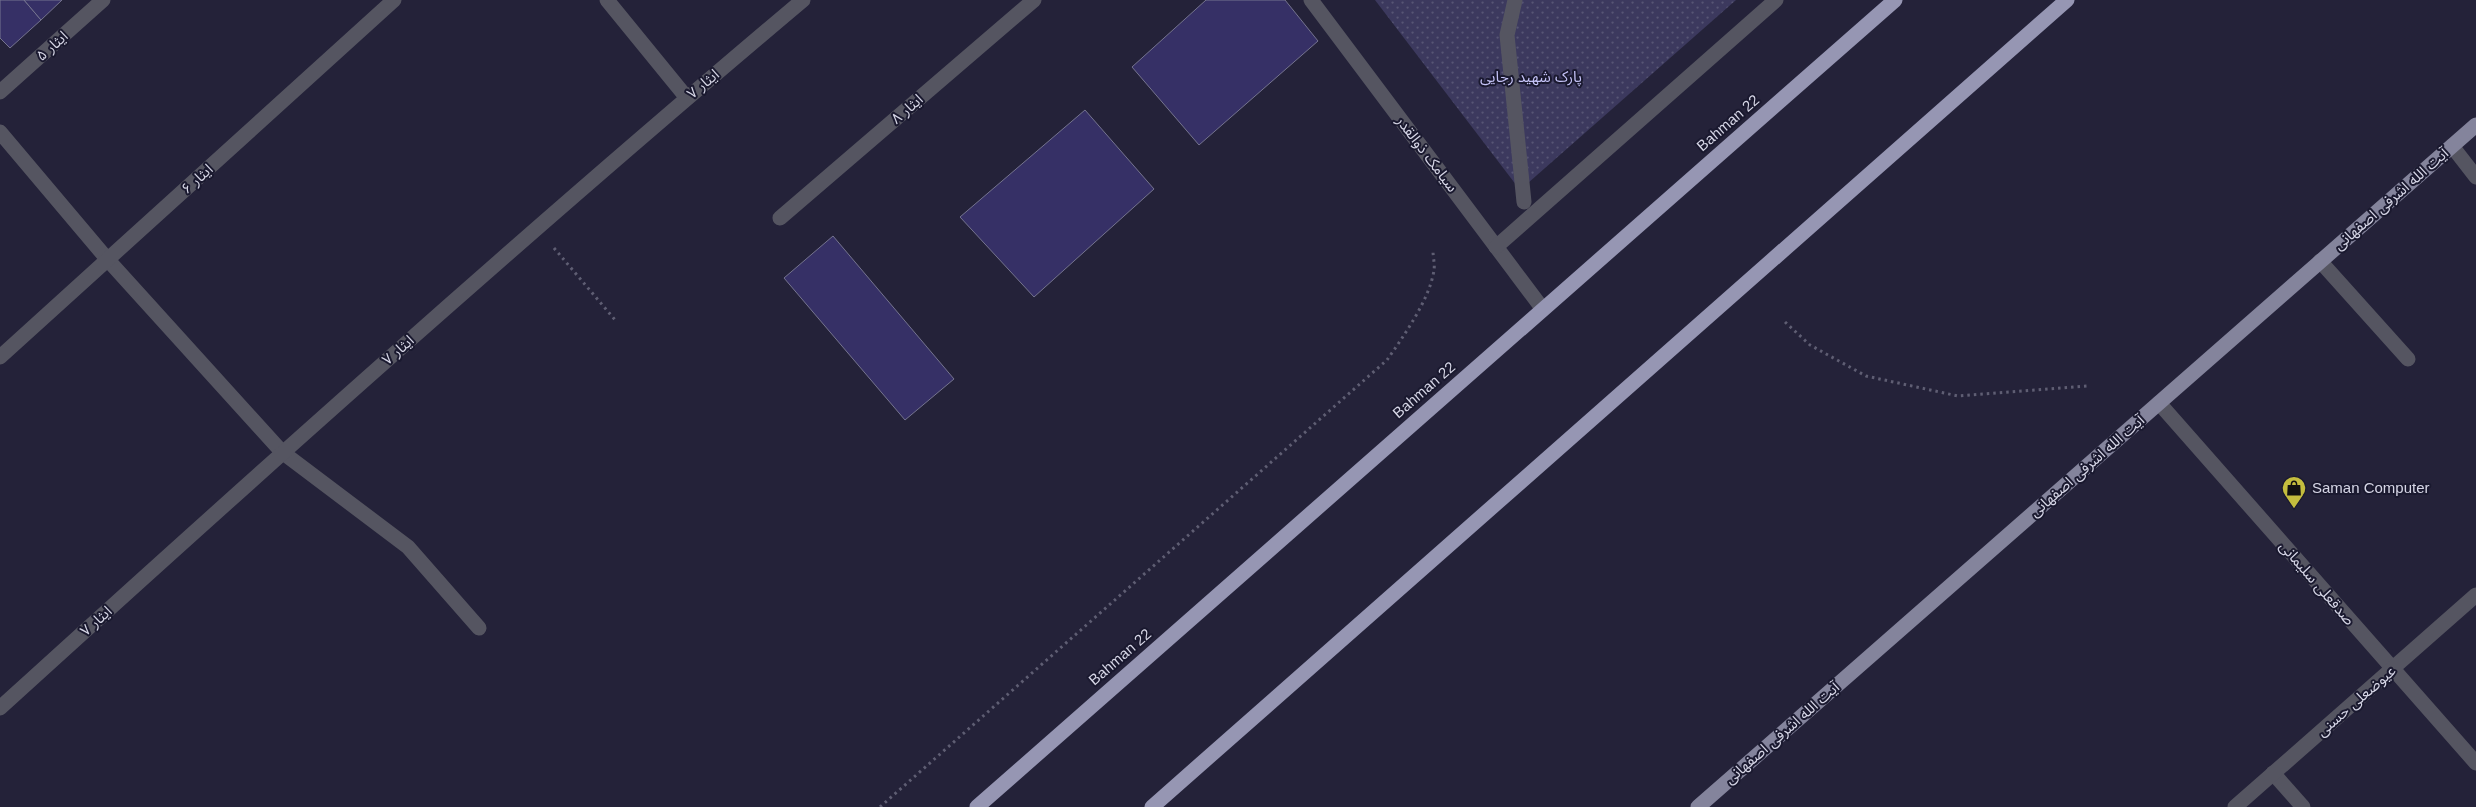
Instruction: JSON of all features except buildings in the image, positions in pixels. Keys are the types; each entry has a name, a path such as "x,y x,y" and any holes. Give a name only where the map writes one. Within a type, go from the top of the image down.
{"highway":[{"name":"Bahman 22","path":"976,807 1895,0"},
{"path":"1152,807 2067,0"}],"main road":[{"name":"آیت الله اشرفی اصفهانی","path":"1698,807 2476,125"}],"street":[{"name":"ایثار ۵","path":"0,92 103,0"},
{"name":"ایثار ۶","path":"0,357 394,0"},
{"path":"608,0 687,98"},
{"name":"ایثار ۷","path":"0,708 282,452 687,98 803,0"},
{"name":"ایثار ۸","path":"780,218 1034,0"},
{"name":"سیامک ذوالقدر","path":"1311,0 1542,308"},
{"path":"1515,0 1507,35 1524,202"},
{"path":"1496,247 1776,0"},
{"path":"0,132 108,260 282,452 408,548 479,628"},
{"path":"2452,146 2476,177"},
{"path":"2320,261 2408,359"},
{"name":"صدقعلی سلیمانی","path":"2159,403 2476,763"},
{"name":"عیوضعلی حسنی","path":"2235,807 2476,595"},
{"path":"2273,773 2302,807"}],"path":[{"path":"538,228 616,321"},
{"path":"880,807 1387,360 1404,336 1425,294 1434,271 1433,251"},
{"path":"1785,322 1810,345 1866,376 1958,396 2088,386"}],"green space":[{"name":"پارک شهید رجایی","path":"1375,0 1736,0 1520,190"}],"place":[{"name":"Saman Computer","path":"2294,509"}]}
